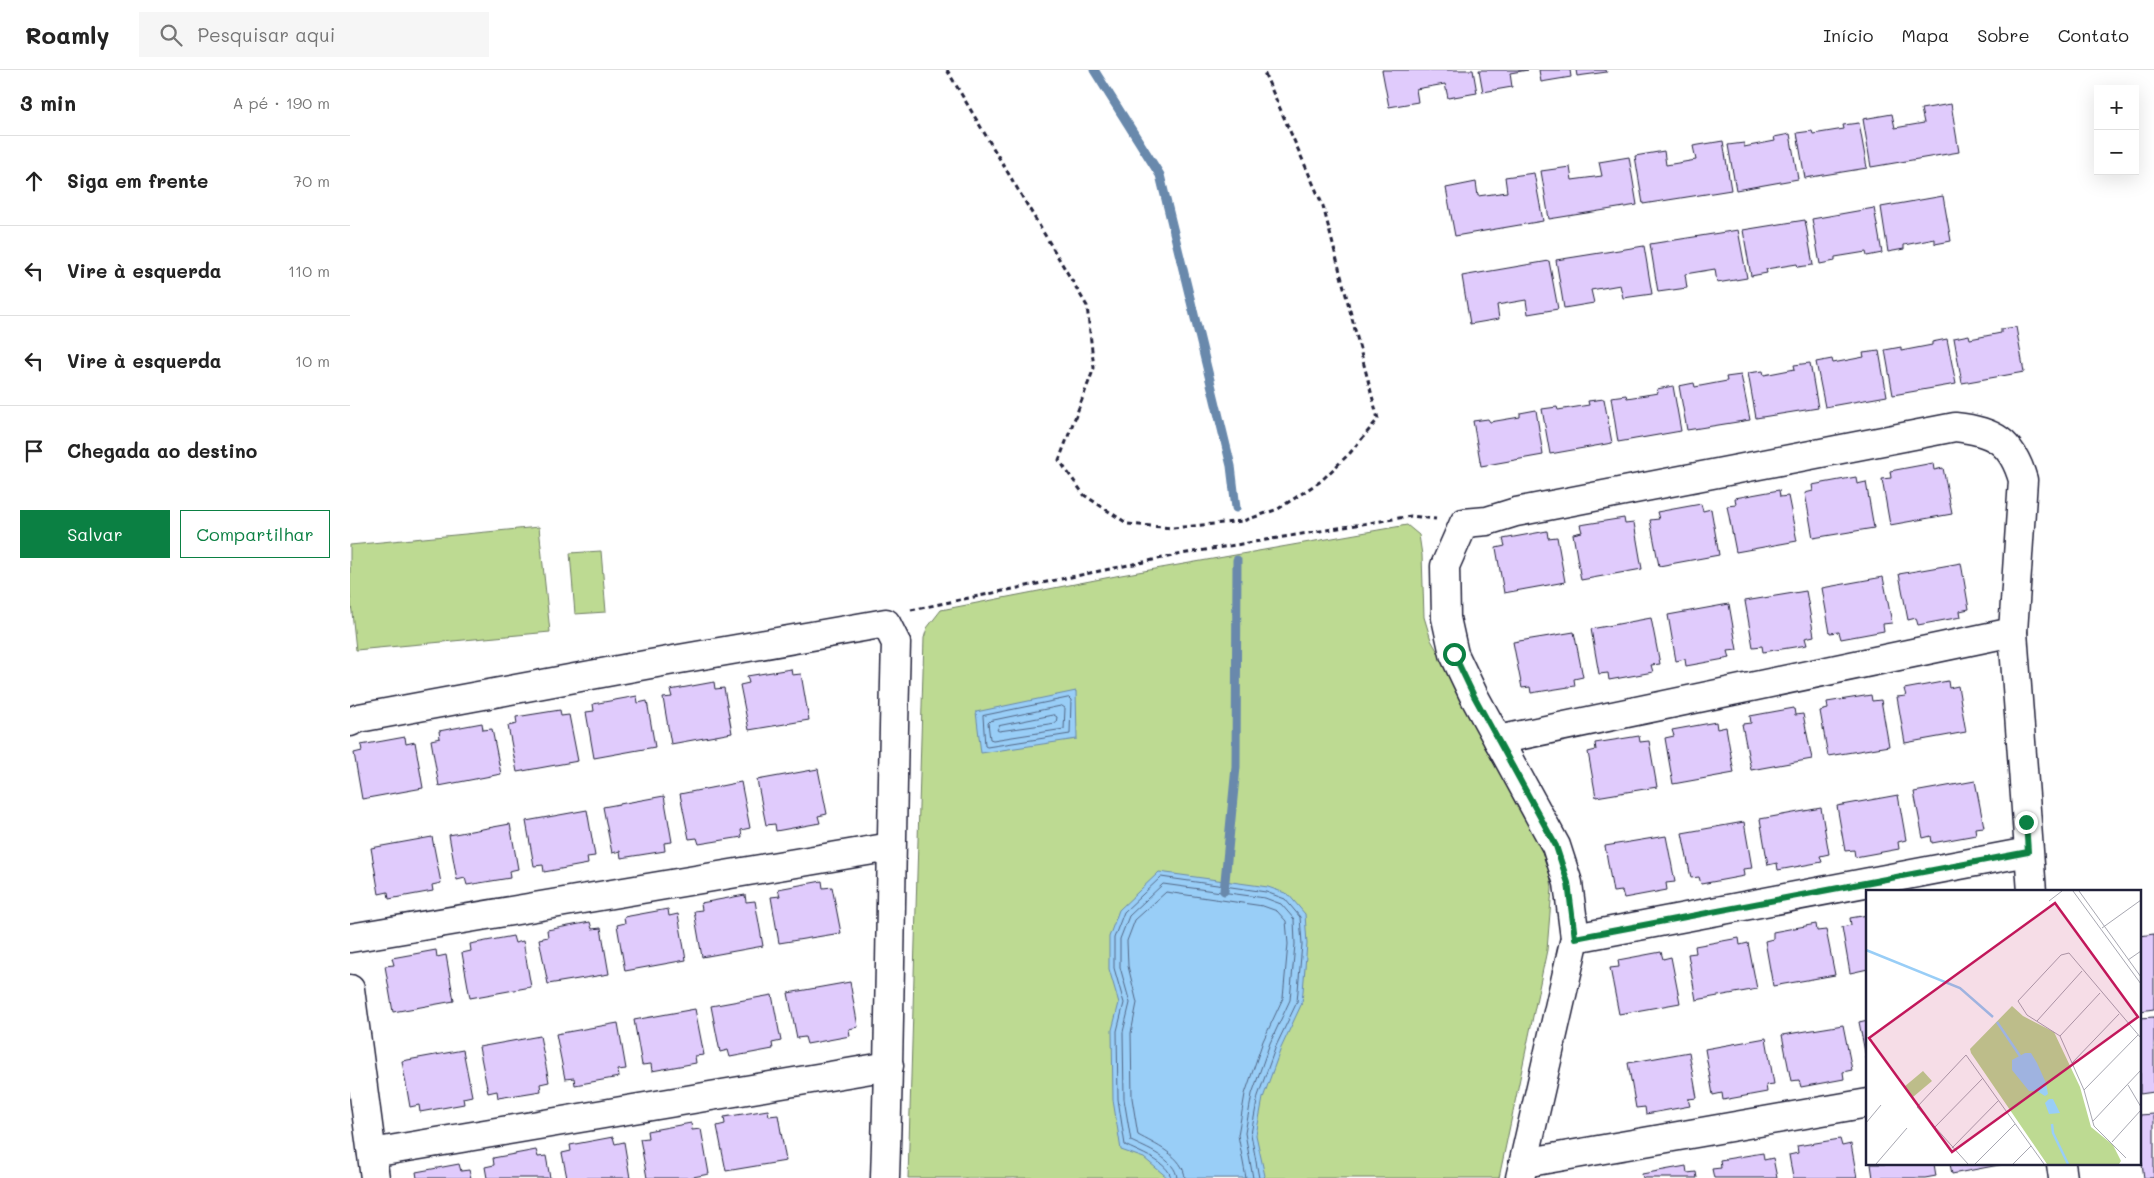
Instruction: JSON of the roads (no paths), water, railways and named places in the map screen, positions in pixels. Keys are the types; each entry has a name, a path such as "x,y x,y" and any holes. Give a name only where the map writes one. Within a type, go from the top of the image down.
{"lane":[{"path":"1866,1102 1522,1170 1575,938 1568,883 1556,846 1474,696 1454,654 1446,618 1445,566 1464,523 1488,521 1516,512 1956,427 1981,430 1995,436 2011,452 2018,464 2023,480 2013,632 2032,890"},
{"path":"350,722 369,716 645,665 886,624 896,643 891,847 889,1066 885,1178"},
{"path":"1498,740 2013,632"},
{"path":"350,938 891,847"},
{"path":"1575,938 2028,852"},
{"path":"350,988 373,1165 889,1066"}],"water":[{"path":"1076,691 1077,739 981,753 976,712"},
{"path":"1159,872 1268,887 1288,894 1305,914 1307,944 1302,1003 1281,1048 1263,1098 1256,1135 1265,1176 1263,1178 1168,1178 1144,1158 1121,1150 1113,1100 1112,1030 1119,1003 1109,969 1109,937 1119,910"}],"waterway":[{"path":"1094,70 1160,175 1231,466 1236,508"},
{"path":"1224,891 1236,767 1237,560"}]}
